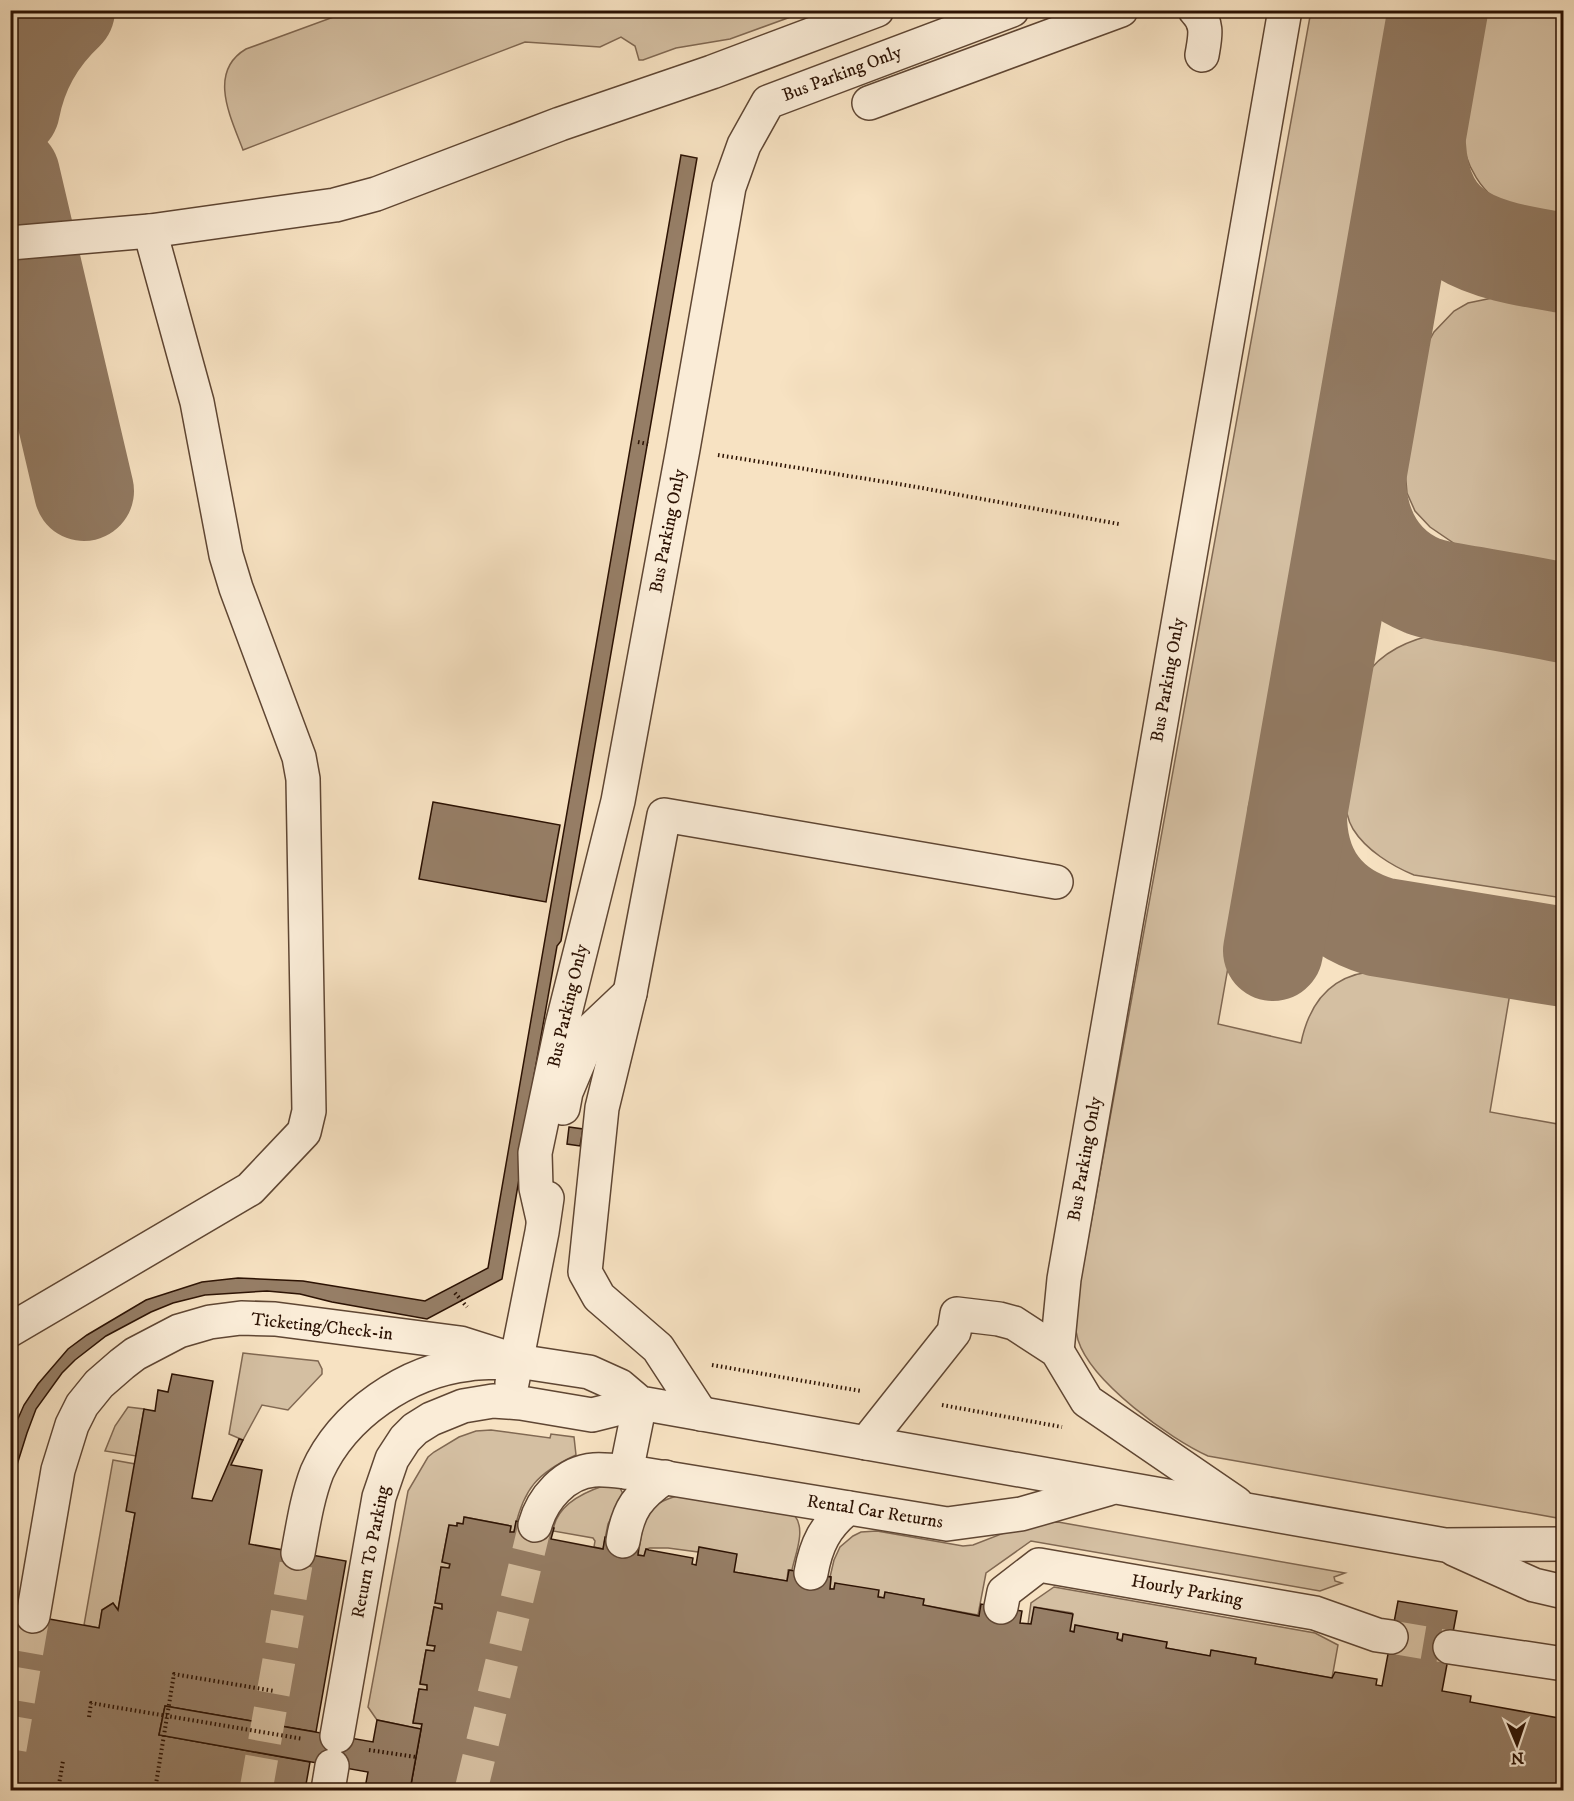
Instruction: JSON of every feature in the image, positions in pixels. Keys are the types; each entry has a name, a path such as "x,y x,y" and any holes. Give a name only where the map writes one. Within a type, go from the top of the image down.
{"street":[{"path":"10,243 150,231 326,206 376,194 560,124 712,72 877,10"},
{"name":"Bus Parking Only","path":"543,1219 536,1188 535,1153 562,1025 618,801 729,187 744,145 768,102 1012,10"},
{"path":"869,103 1121,10"},
{"path":"1195,10 1203,18 1206,33 1202,55"},
{"name":"Bus Parking Only","path":"1057,1351 1066,1267 1285,10"},
{"path":"10,1330 250,1190 304,1132 309,1111 303,779 299,757 236,588 226,555 197,402 150,231"},
{"path":"701,1414 658,1348 599,1297 585,1272 602,1108 630,993 664,815 1056,882"},
{"path":"509,1402 566,1092 593,1028 630,993"},
{"path":"866,1443 954,1332 957,1314 999,1319 1014,1323 1057,1351 1087,1401 1245,1509"},
{"name":"Ticketing/Check-in","path":"33,1616 58,1470 72,1425 82,1405 99,1384 135,1354 155,1343 179,1331 210,1322 241,1318 275,1319 460,1343 516,1361"},
{"path":"298,1553 306,1512 318,1472 338,1438 363,1412 412,1379 435,1371 468,1364 516,1361 589,1372 620,1386 640,1403 1445,1545 1563,1544"},
{"name":"Return To Parking","path":"334,1756 380,1497 392,1459 405,1439 415,1429 444,1413 464,1406 493,1401 592,1415 640,1403"},
{"path":"626,1472 640,1403"},
{"name":"Rental Car Returns","path":"535,1525 545,1502 560,1484 571,1476 593,1470 665,1477 947,1524 1022,1514 1119,1486"},
{"path":"623,1540 629,1514 637,1501 646,1490 665,1477"},
{"path":"811,1573 818,1542 828,1527 848,1508"},
{"path":"1445,1545 1534,1585 1563,1592"},
{"name":"Hourly Parking","path":"1001,1607 1004,1592 1039,1565 1315,1612 1377,1635 1391,1637"},
{"path":"1450,1647 1563,1664"}],"path":[{"path":"638,442 911,486 1119,524"},
{"path":"455,1293 468,1308"},
{"path":"664,1357 1066,1427"},
{"path":"155,1791 174,1674 274,1691"},
{"path":"89,1717 91,1703 167,1717 334,1756 416,1757"},
{"path":"58,1791 63,1761"}],"shaded area":[{"path":"350,11 807,11 730,39 676,48 643,60 639,60 635,46 621,37 600,47 525,42 243,150 225,96 227,70 234,59 246,49"},
{"path":"1311,11 1397,11 1218,1024 1301,1043 1311,1013 1327,991 1350,976 1381,971 1510,993 1490,1112 1563,1125 1563,1519 1208,1456 1173,1437 1115,1391 1098,1373 1078,1340 1076,1315 1079,1289"},
{"path":"1483,11 1563,11 1563,218 1525,213 1502,204 1484,188 1470,167 1462,132 1476,26"},
{"path":"1497,297 1563,307 1563,566 1458,546 1430,527 1415,511 1407,493 1404,458 1424,350 1434,332 1454,311 1468,303"},
{"path":"1438,634 1563,654 1563,898 1414,875 1388,862 1372,850 1358,837 1351,825 1346,807 1345,785 1356,715 1365,677 1379,660 1397,648 1417,639"},
{"path":"243,1353 318,1361 322,1374 288,1410 262,1405 243,1440 229,1434"},
{"path":"128,1407 144,1409 136,1456 105,1451 115,1426"},
{"path":"491,1430 550,1438 551,1434 574,1437 576,1455 551,1469 534,1484 522,1504 514,1532 510,1532 511,1526 465,1517 463,1524 449,1525 442,1562 450,1564 449,1568 441,1567 435,1603 442,1604 442,1609 434,1607 427,1644 435,1646 434,1651 426,1650 420,1683 427,1685 427,1690 419,1689 413,1722 422,1724 421,1729 377,1720 368,1707 408,1491 428,1457 434,1452 459,1437 476,1431"},
{"path":"113,1460 135,1464 135,1513 118,1610 113,1603 102,1610 99,1628 84,1625"},
{"path":"603,1486 619,1486 623,1494 608,1524 603,1549 594,1547 593,1538 553,1531 559,1514 571,1502"},
{"path":"677,1496 795,1516 800,1535 792,1570 788,1570 787,1581 734,1572 698,1552 650,1548 646,1549 644,1556 638,1555 643,1525 650,1511 665,1500"},
{"path":"1058,1522 1345,1573 1334,1577 1335,1581 1342,1583 1320,1591 1031,1541 986,1573 978,1615 923,1605 924,1599 885,1592 884,1598 835,1583 834,1589 830,1589 834,1560 840,1547 861,1532 877,1531 963,1546 973,1545 1027,1524"},
{"path":"1054,1587 1315,1633 1338,1645 1332,1678 1255,1664 1256,1658 1212,1650 1210,1656 1166,1648 1167,1642 1117,1639 1118,1633 1070,1631 1072,1613 1035,1607 1031,1624 1028,1624 1031,1603"}],"building":[{"path":"681,155 697,158 561,941 557,946 523,1138 525,1144 502,1279 427,1319 300,1294 267,1291 205,1295 173,1303 151,1312 106,1336 62,1373 36,1409 10,1487 10,1439 24,1405 38,1384 68,1349 146,1300 202,1282 238,1278 303,1281 425,1301 488,1268"},
{"path":"433,802 560,825 546,902 419,879"},
{"path":"569,1127 583,1129 580,1146 567,1144"},
{"path":"172,1374 213,1381 192,1498 212,1501 239,1439 243,1440 231,1465 262,1470 249,1544 346,1561 316,1732 165,1706 159,1735 310,1762 305,1790 10,1790 10,1612 99,1628 102,1610 113,1603 118,1610 135,1513 126,1511 144,1409 155,1411 158,1390 168,1392"},
{"path":"464,1517 511,1526 510,1532 514,1532 516,1521 554,1528 551,1539 603,1549 605,1537 639,1543 638,1555 644,1556 646,1549 693,1558 692,1564 696,1565 699,1547 737,1554 734,1572 787,1581 789,1570 831,1577 830,1589 834,1589 835,1583 879,1590 878,1597 884,1598 885,1592 924,1599 923,1605 979,1616 981,1604 1022,1611 1020,1623 1031,1624 1034,1607 1073,1614 1070,1631 1074,1632 1075,1625 1118,1633 1117,1639 1122,1641 1123,1634 1167,1642 1166,1648 1210,1656 1211,1650 1256,1658 1255,1664 1332,1678 1335,1672 1377,1679 1376,1685 1382,1686 1398,1601 1457,1611 1442,1691 1471,1696 1470,1702 1564,1719 1564,1790 410,1790 422,1724 413,1723 419,1689 427,1690 427,1685 420,1684 426,1650 434,1651 435,1646 427,1645 434,1607 442,1609 442,1604 435,1603 441,1567 449,1568 450,1564 442,1562 449,1525 463,1524"},
{"path":"165,1706 373,1742 377,1720 421,1729 410,1790 365,1788 368,1772 159,1735"}],"taxiway":[{"path":"10,109 18,81 30,55 46,31 65,10"},
{"path":"1273,951 1438,10"},
{"path":"1416,146 1421,178 1431,203 1445,221 1463,235 1484,245 1509,253 1564,263"},
{"path":"10,175 84,491"},
{"path":"1356,485 1362,517 1374,546 1395,569 1408,579 1436,590 1564,613"},
{"path":"1297,815 1298,836 1309,871 1330,900 1344,911 1380,927 1564,957"}],"tunnel":[{"path":"471,1790 535,1525"},
{"path":"256,1790 298,1553"},
{"path":"10,1749 33,1616"},
{"path":"1391,1637 1450,1647"}]}
